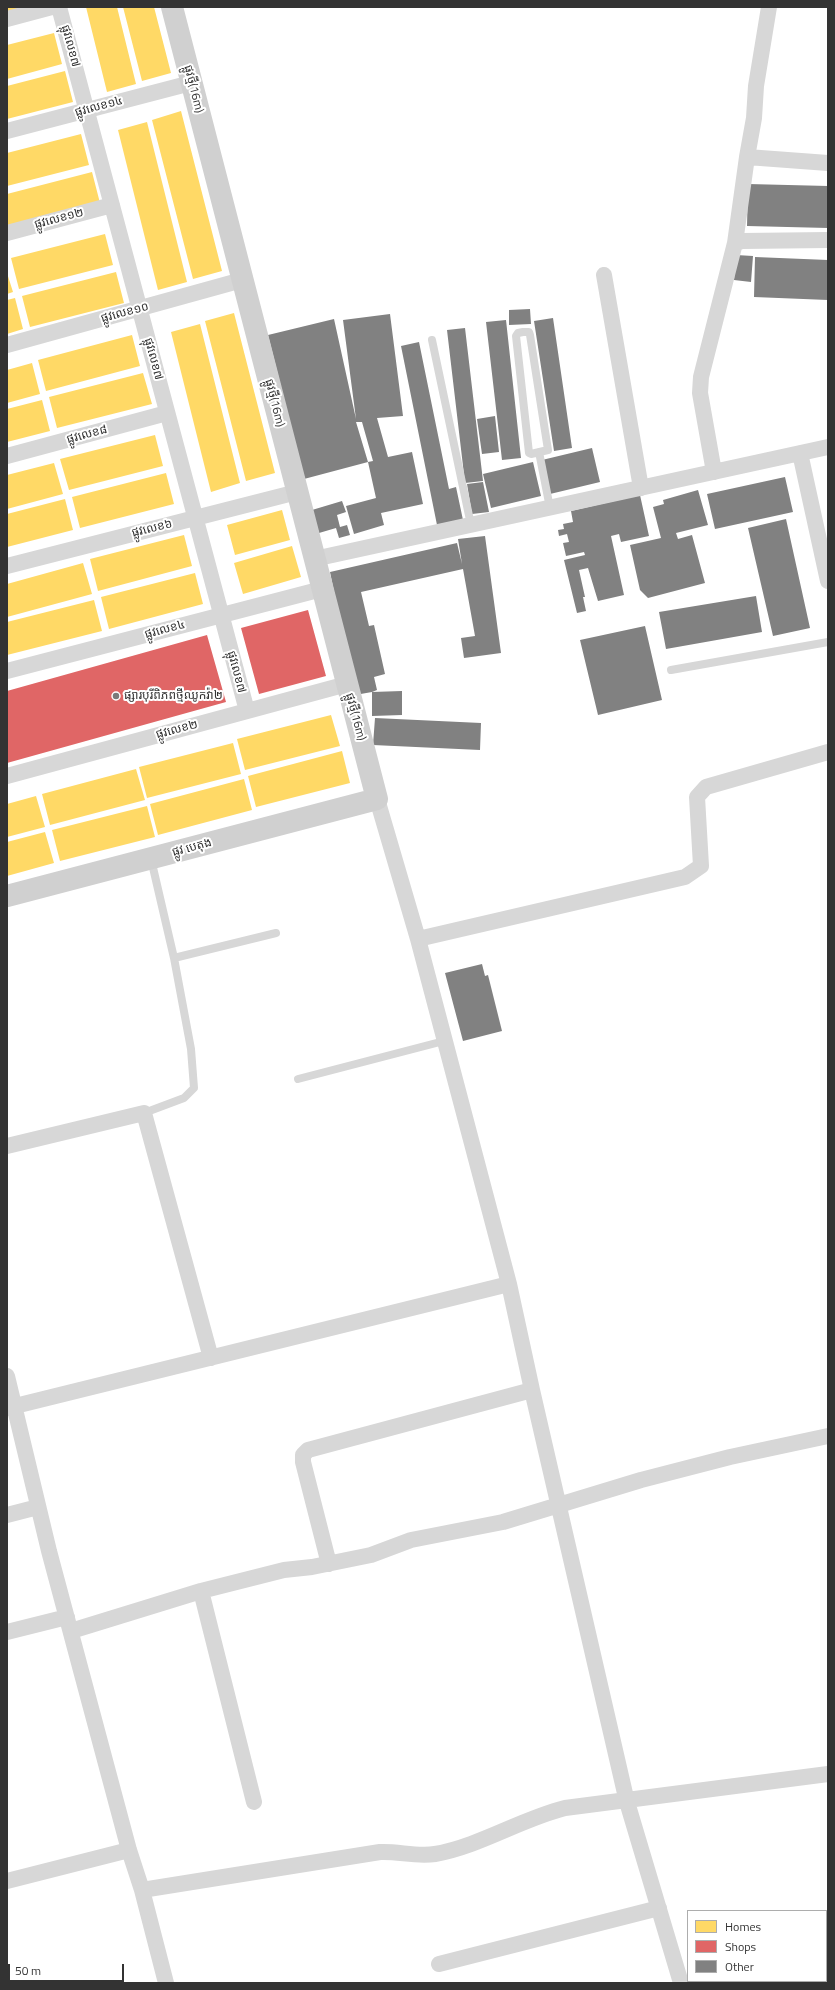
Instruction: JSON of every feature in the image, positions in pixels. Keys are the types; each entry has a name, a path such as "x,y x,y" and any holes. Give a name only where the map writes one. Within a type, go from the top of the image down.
{"street":[{"path":"7,19 52,7"},
{"name":"ផ្លុវលេខ៧","path":"59,7 246,712"},
{"name":"ផ្លូវថ្មី(16m)","path":"172,7 314,559 378,799"},
{"path":"714,472 700,393 701,377 735,242 746,157 754,118 756,86 769,7"},
{"name":"ផ្លូវលេខ១៤","path":"7,131 191,82"},
{"path":"746,157 828,163"},
{"name":"ផ្លូវលេខ១២","path":"7,233 112,205"},
{"path":"735,242 828,240"},
{"path":"604,275 641,488"},
{"name":"ផ្លូវលេខ១០","path":"7,345 140,310 242,280"},
{"name":"ផ្លូវលេខ៨","path":"7,456 167,413"},
{"path":"314,559 828,447"},
{"path":"800,453 828,581"},
{"name":"ផ្លូវលេខ៦","path":"7,566 297,492"},
{"name":"ផ្លូវលេខ៤","path":"7,671 322,589"},
{"name":"ផ្លូវលេខ២","path":"7,776 347,684"},
{"path":"418,939 684,877 701,866 697,797 706,787 828,752"},
{"path":"378,799 418,939 509,1284 627,1802 681,1983"},
{"name":"ផ្លូវ បេតុង","path":"7,896 378,799"},
{"path":"7,1146 144,1113 211,1358"},
{"path":"11,1407 509,1284"},
{"path":"7,1376 11,1407 166,1983"},
{"path":"329,1564 302,1462 303,1455 308,1450 532,1390"},
{"path":"7,1632 69,1624 284,1570 329,1564 371,1555 411,1540 503,1522 558,1504 730,1457 828,1436"},
{"path":"7,1515 38,1507"},
{"path":"201,1591 254,1802"},
{"path":"142,1890 380,1852 392,1852 418,1856 436,1854 468,1844 553,1811 828,1774"},
{"path":"7,1881 129,1850"},
{"path":"439,1964 659,1908"}],"lane":[{"path":"527,331 530,334 548,450 539,452 529,453 516,336 518,333 527,331"},
{"path":"432,340 471,525"},
{"path":"539,452 550,508"},
{"path":"671,670 828,642"},
{"path":"144,1113 184,1098 194,1088 191,1049 174,958 151,858"},
{"path":"174,958 276,933"},
{"path":"298,1079 444,1042"}],"building: Homes":[{"path":"7,7 35,7 7,15"},
{"path":"86,7 117,7 136,84 107,92"},
{"path":"123,7 154,7 171,73 142,81"},
{"path":"54,33 62,64 7,79 7,45"},
{"path":"65,71 73,102 7,119 7,86"},
{"path":"181,111 222,271 193,279 152,120"},
{"path":"147,122 187,282 158,290 118,130"},
{"path":"81,134 89,165 7,186 7,153"},
{"path":"92,172 100,203 7,227 7,194"},
{"path":"105,234 113,265 19,289 11,258"},
{"path":"116,272 124,303 30,327 22,296"},
{"path":"7,273 13,292 7,294"},
{"path":"15,298 23,329 7,334 7,300"},
{"path":"234,313 275,473 246,481 205,321"},
{"path":"200,324 240,483 211,492 171,332"},
{"path":"132,335 140,366 46,391 38,360"},
{"path":"32,363 40,394 7,403 7,370"},
{"path":"143,373 152,404 57,428 49,397"},
{"path":"42,400 50,431 7,442 7,409"},
{"path":"155,435 163,466 69,490 60,459"},
{"path":"54,463 63,494 7,509 7,475"},
{"path":"166,473 174,504 80,528 72,497"},
{"path":"65,499 73,530 7,547 7,514"},
{"path":"282,510 290,540 235,555 227,525"},
{"path":"184,535 192,566 98,591 90,559"},
{"path":"292,546 301,577 243,594 234,563"},
{"path":"83,563 92,594 7,617 7,584"},
{"path":"195,573 203,604 109,629 101,597"},
{"path":"94,600 102,631 7,655 7,622"},
{"path":"331,715 340,746 245,770 237,739"},
{"path":"233,743 241,774 147,798 139,767"},
{"path":"342,751 350,783 256,807 248,776"},
{"path":"136,769 145,800 50,825 42,794"},
{"path":"244,779 252,810 158,835 150,804"},
{"path":"36,796 45,827 7,837 7,804"},
{"path":"147,806 155,837 60,861 52,830"},
{"path":"45,832 54,863 7,876 7,842"}],"building: Shops":[{"name":"ផ្សារបុរីពិភពថ្មីឈូកវ៉ា២","path":"308,610 326,676 259,694 241,628"},
{"name":"ផ្សារបុរីពិភពថ្មីឈូកវ៉ា២","path":"207,635 226,702 7,763 7,691"}],"building: Other":[{"path":"748,184 828,186 828,228 747,226"},
{"path":"736,255 753,256 751,282 734,280"},
{"path":"755,257 828,260 828,300 754,297"},
{"path":"530,309 531,324 509,325 509,310"},
{"path":"390,314 403,416 377,418 388,457 412,452 423,504 381,513 384,525 354,534 346,506 376,498 368,462 304,479 268,335 334,319 356,419 343,320","holes":["356,422 362,422 373,461 368,462"]},
{"path":"553,318 572,448 554,451 534,321"},
{"path":"506,320 521,458 502,460 486,322"},
{"path":"465,328 483,481 465,483 447,330"},
{"path":"419,342 449,489 456,487 463,520 437,525 401,346"},
{"path":"495,416 499,452 482,454 477,419"},
{"path":"592,448 600,482 550,494 542,460"},
{"path":"533,462 541,496 491,508 483,474"},
{"path":"785,477 793,512 715,529 707,494"},
{"path":"483,482 489,512 472,514 467,484"},
{"path":"698,490 708,525 676,533 678,539 692,535 705,583 648,598 640,590 630,545 661,538 653,507 664,504 663,500"},
{"path":"640,495 649,536 621,542 619,534 611,536 624,595 598,601 588,568 579,570 585,597 583,597 586,611 577,613 564,560 585,555 584,552 566,556 563,543 569,542 567,534 559,536 558,530 564,529 563,524 573,522 571,511"},
{"path":"342,501 346,512 337,515 340,527 347,525 350,535 339,538 336,528 319,533 312,510"},
{"path":"786,519 810,628 773,636 748,528"},
{"path":"485,536 501,653 464,658 461,638 475,636 463,569 361,592 369,626 374,625 385,674 374,677 377,690 355,695 330,572 457,543 462,564 458,539"},
{"path":"756,596 762,632 666,649 659,612"},
{"path":"645,626 662,700 598,715 580,640"},
{"path":"402,691 402,715 372,716 372,692"},
{"path":"375,718 481,723 480,750 373,745"},
{"path":"482,964 485,976 488,975 502,1031 463,1041 445,973"}],"place":[{"name":"ផ្សារបុរីពិភពថ្មីឈូកវ៉ា២","path":"116,696"}]}
